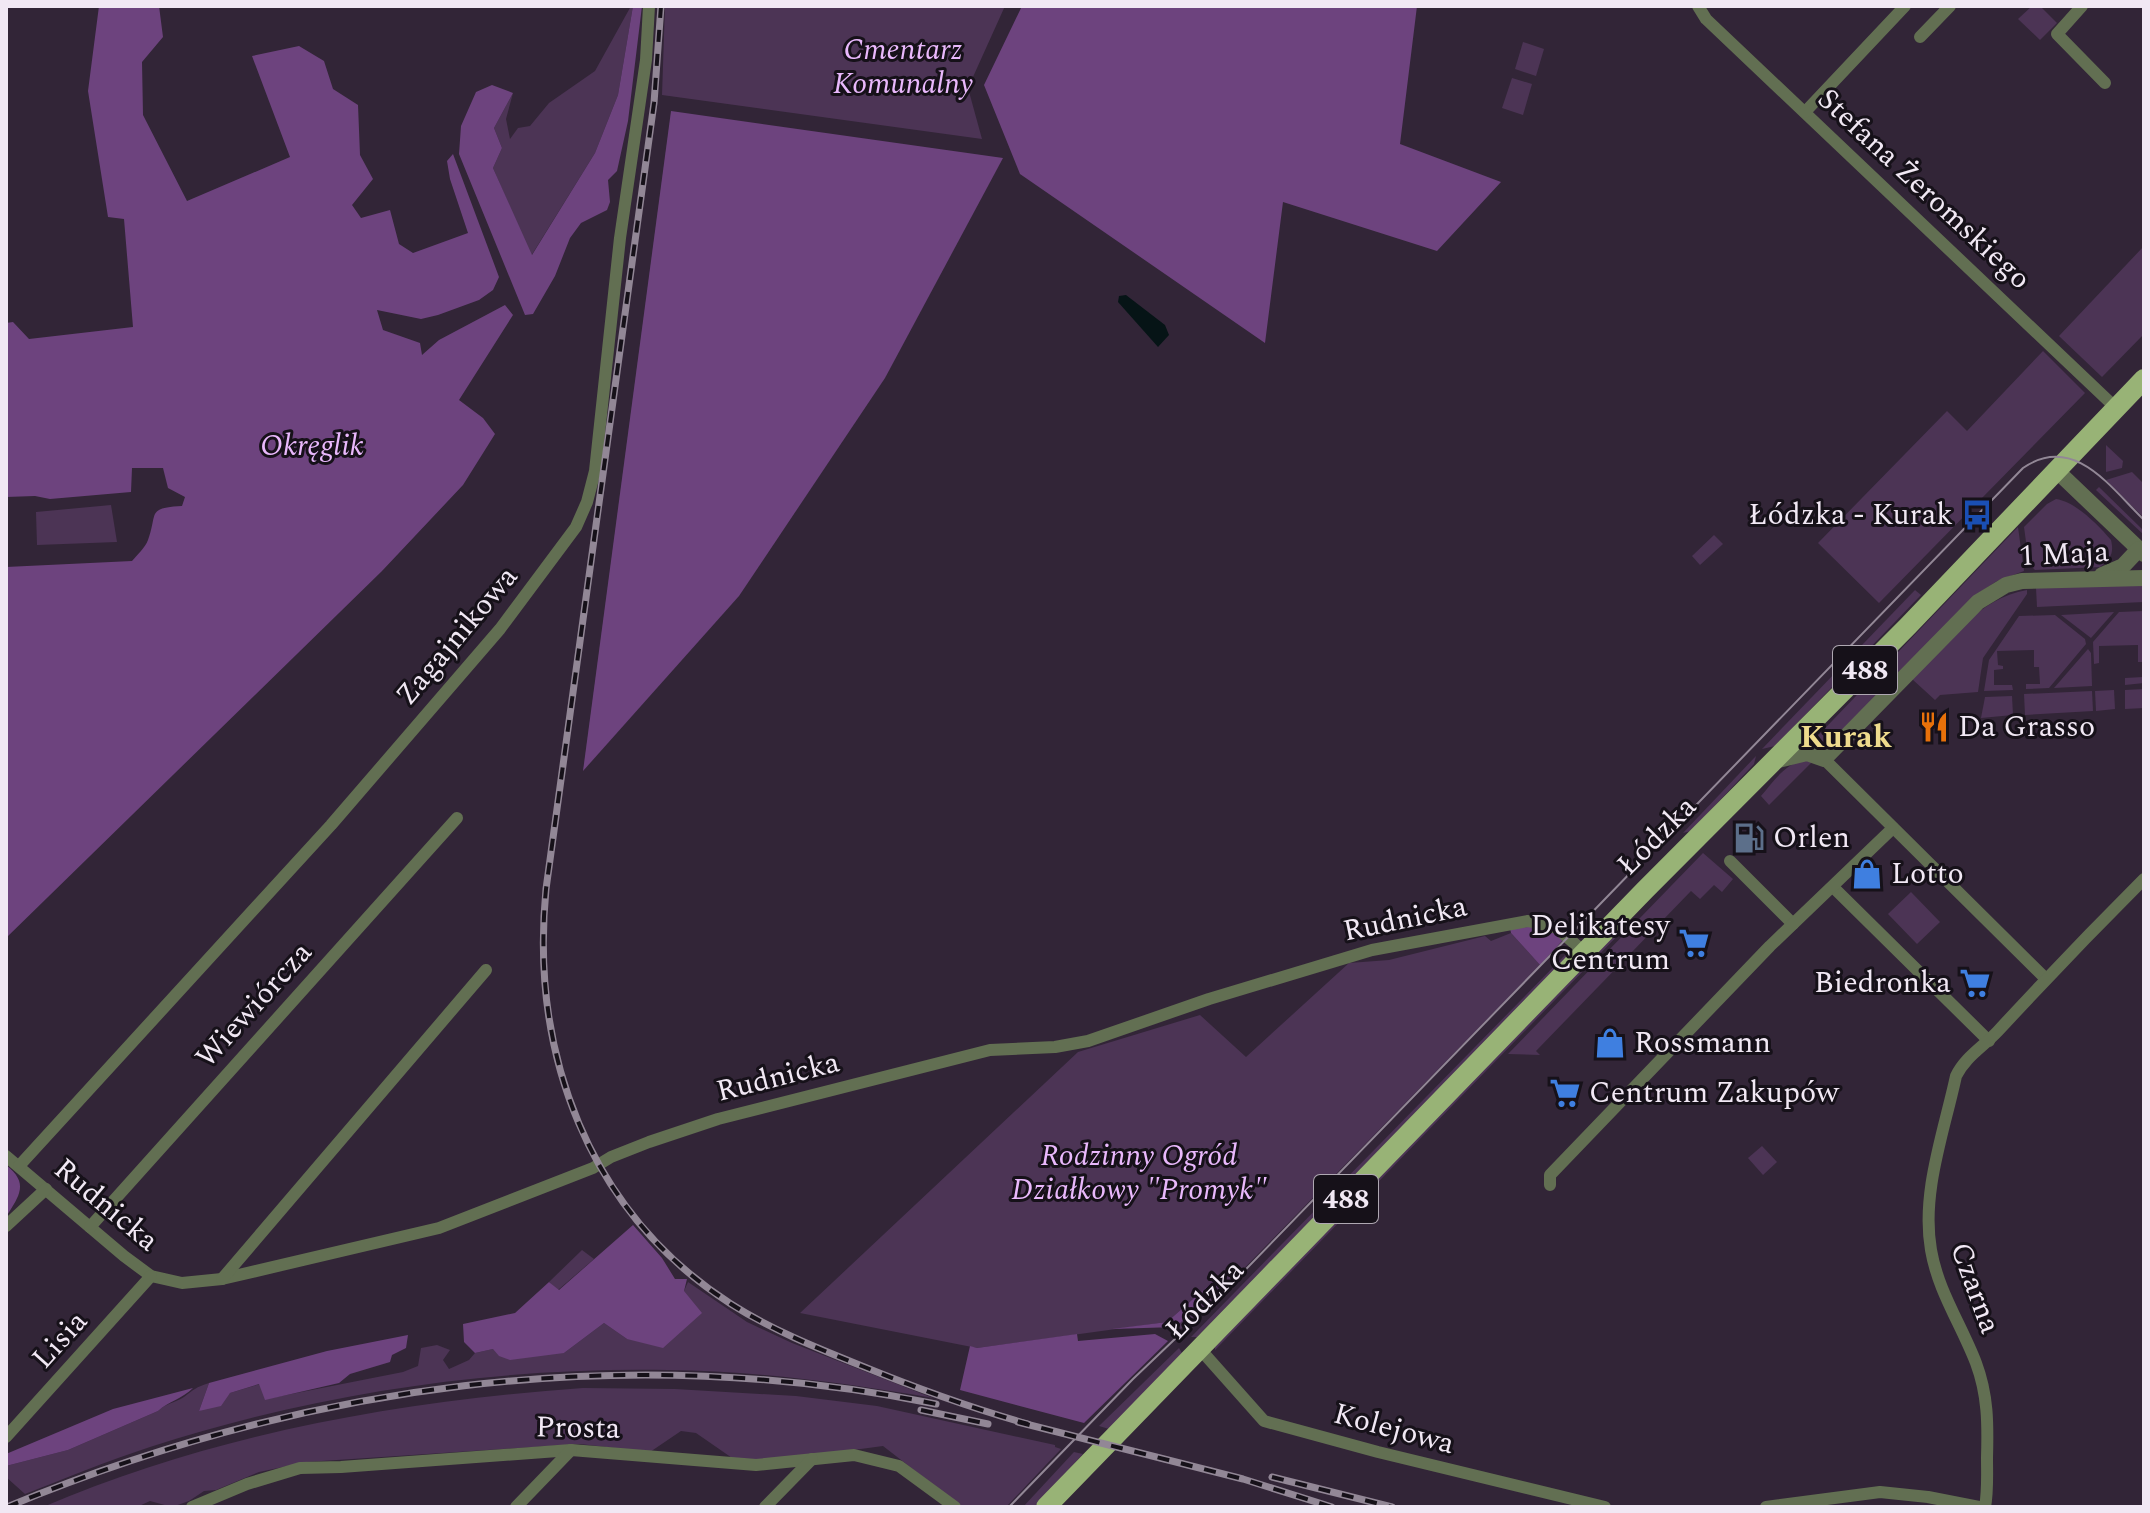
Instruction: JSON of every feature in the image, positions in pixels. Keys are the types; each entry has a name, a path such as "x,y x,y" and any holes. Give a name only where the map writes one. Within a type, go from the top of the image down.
{"main road":[{"name":"Łódzka","path":"1046,1507 1584,952 1887,647 2144,379"}],"street":[{"name":"Zagajnikowa","path":"19,1166 341,813 500,629 576,527 592,487 596,463 620,238 646,60 649,6"},
{"path":"1805,112 1905,6"},
{"path":"2082,6 2057,34 2105,83"},
{"name":"Stefana Żeromskiego","path":"1697,7 2116,408"},
{"path":"1920,37 1944,8"},
{"name":"1 Maja","path":"2056,470 2141,551"},
{"path":"2095,578 2123,566 2141,551"},
{"name":"1 Maja","path":"1824,759 1988,595 2022,581 2144,578"},
{"path":"1772,761 1807,753 1824,759 2046,979"},
{"name":"Wiewiórcza","path":"90,1227 457,818"},
{"path":"1550,1185 1550,1175 1560,1163 1793,924 1834,888 1893,828"},
{"path":"1730,861 1793,924"},
{"name":"Czarna","path":"1985,1507 1986,1396 1976,1362 1948,1306 1935,1267 1928,1229 1928,1203 1956,1076 1963,1063 1989,1041 2144,879"},
{"path":"1834,888 1989,1041"},
{"name":"Rudnicka","path":"6,1156 151,1276 182,1283 222,1279 460,1222 593,1168 611,1157 718,1119 990,1050 1055,1047 1088,1041 1209,999 1372,950 1539,921 1557,928 1584,952"},
{"path":"222,1279 486,970"},
{"path":"6,1226 46,1189"},
{"name":"Lisia","path":"6,1437 151,1276"},
{"name":"Kolejowa","path":"1200,1349 1264,1421 1605,1507"},
{"path":"516,1507 571,1450"},
{"name":"Prosta","path":"192,1507 208,1504 247,1484 300,1468 571,1450 756,1465 854,1455 887,1462 909,1473 955,1507"},
{"path":"765,1507 812,1459"},
{"path":"1766,1507 1880,1492 1979,1507"}],"green space":[{"name":"Okręglik","path":"99,6 159,6 163,37 142,62 143,115 187,201 290,157 252,56 299,46 324,61 333,89 358,105 360,155 373,179 352,205 361,218 390,210 399,244 413,253 468,233 450,179 447,161 453,154 499,277 493,290 479,300 438,315 421,319 377,310 383,330 420,343 422,355 439,340 505,305 513,315 459,400 483,418 495,434 463,485 382,571 6,938 6,567 132,561 147,543 155,514 163,508 182,506 185,497 168,488 163,468 132,468 131,492 50,499 6,497 6,323 13,322 29,339 133,327 124,219 108,217 88,91"},
{"path":"631,6 618,95 595,153 531,256 493,168 502,148 494,128 513,93 506,119 510,139 518,128 530,126 549,103 595,71"},
{"path":"633,6 642,6 628,121 617,171 608,180 610,202 607,210 581,223 570,238 555,276 533,314 525,315 459,154 461,126 476,92 492,85 513,93 494,128 502,148 493,168 532,255 595,153 618,95"},
{"name":"Cmentarz Komunalny","path":"665,6 1005,6 968,88 982,139 662,95"},
{"path":"1022,6 1417,6 1400,144 1501,182 1437,251 1283,202 1265,343 1020,174 984,85"},
{"path":"2032,6 2040,6 2057,23 2040,40 2018,19"},
{"path":"1523,42 1544,49 1536,76 1515,69"},
{"path":"1512,78 1532,84 1523,115 1502,108"},
{"path":"671,111 1003,158 885,378 739,596 583,771"},
{"path":"2144,246 2144,334 2102,377 2059,336"},
{"path":"2043,351 2085,393 1879,603 1818,543 1947,411 1967,431"},
{"path":"2106,445 2123,461 2122,468 2106,472"},
{"path":"2132,472 2144,484 2144,518 2106,480"},
{"path":"2099,487 2144,531 2144,535 2096,490"},
{"path":"2056,499 2079,509 2111,540 2111,555 2100,567 2035,570 2029,564 2024,527"},
{"path":"111,505 117,542 37,545 36,512"},
{"path":"2018,527 2024,571 1997,581 1977,594 1844,731 1831,740 1809,745"},
{"path":"1714,535 1723,544 1700,565 1692,556"},
{"path":"2144,584 2144,602 2037,607 2036,588"},
{"path":"1915,590 1921,595 1775,746 1762,749"},
{"path":"2027,590 1983,658 1978,692 1940,695 1935,700 1912,679 1978,613 1993,602"},
{"path":"2144,611 2144,683 2125,685 2125,678 2143,677 2143,662 2138,662 2138,645 2099,646 2099,663 2094,664 2093,642 2119,612"},
{"path":"2114,612 2091,638 2061,615"},
{"path":"2055,615 2085,639 2086,644 2049,688 2026,689 2026,684 2040,684 2039,667 2034,667 2034,650 1997,651 1998,665 2003,669 1994,670 1994,685 2012,685 2013,690 1984,691 1989,660 2019,616"},
{"path":"2088,649 2091,653 2092,686 2054,688"},
{"path":"2144,689 2144,708 2125,709 2125,690"},
{"path":"2114,690 2115,709 2096,711 2095,691"},
{"path":"2092,691 2093,711 2025,715 2024,694"},
{"path":"2012,696 2013,715 1981,718 1985,697"},
{"path":"1756,756 1754,764 1691,831 1683,833"},
{"path":"1806,760 1813,761 1769,805 1761,796 1786,769"},
{"path":"1703,853 1733,879 1722,892 1714,885 1700,899 1691,891 1536,1051 1540,1055 1508,1054"},
{"path":"1911,892 1940,922 1917,944 1888,914"},
{"path":"1544,926 1564,939 1540,965 1510,928"},
{"path":"1621,927 1623,930 1215,1350 1215,1347"},
{"name":"Rodzinny Ogród Działkowy \"Promyk\"","path":"1511,933 1540,965 1218,1295 1181,1329 1176,1327 1224,1281 1219,1276 1167,1322 977,1348 800,1313 1078,1052 1200,1015 1246,1057 1349,963 1389,960 1485,936 1491,941"},
{"path":"1571,949 1571,954 1197,1337 1191,1337"},
{"path":"1762,1146 1777,1162 1763,1175 1748,1158"},
{"path":"6,1165 18,1178 20,1190 6,1217"},
{"path":"633,1225 662,1258 675,1279 687,1279 684,1291 702,1313 663,1348 627,1339 604,1323 564,1353 510,1360 499,1356 493,1349 475,1353 464,1342 463,1324 515,1313 549,1282 559,1290"},
{"path":"582,1250 594,1259 558,1290 549,1282"},
{"path":"1219,1276 1224,1281 1176,1327 1112,1329 1167,1322"},
{"path":"688,1282 747,1322 792,1343 933,1398 768,1375 668,1370 537,1373 406,1387 276,1412 150,1447 25,1494 6,1477 6,1466 68,1450 158,1411 209,1383 199,1411 230,1393 260,1384 266,1399 403,1372 418,1366 421,1348 437,1345 450,1350 443,1360 449,1369 469,1360 475,1353 493,1349 564,1353 604,1323 627,1339 684,1291"},
{"path":"1077,1334 1078,1341 1155,1334 1168,1341 1084,1423 960,1390 970,1346 977,1348"},
{"path":"408,1335 406,1348 392,1355 390,1362 350,1374 339,1383 265,1400 259,1384 230,1393 221,1406 199,1411 209,1383 327,1351"},
{"path":"1179,1348 1182,1353 1109,1429 1099,1426"},
{"path":"193,1388 158,1411 68,1450 6,1466 6,1454 113,1409"},
{"path":"583,1388 675,1389 796,1396 877,1406 1055,1445 1061,1449 1006,1507 962,1507 883,1446 786,1459 735,1460 696,1433 681,1431 650,1452 580,1444 307,1462 259,1472 216,1490 204,1491 172,1507 150,1501 137,1507 43,1507 174,1459 308,1425 445,1402"},
{"path":"1074,1452 1083,1454 1034,1507 1023,1507"}],"shaded area":[{"path":"1126,295 1165,325 1169,335 1158,347 1118,302 1119,296"}],"tram line":[{"path":"1009,1507 1133,1379 1219,1297 2023,468 2041,459 2059,457 2075,461 2105,480 2144,520"}],"railway":[{"path":"661,6 654,103 546,889 543,950 548,1010 560,1068 579,1124 605,1176 640,1223 681,1266 731,1304 795,1338 923,1390 1028,1424"},
{"path":"7,1507 119,1465 232,1430 348,1404 464,1386 581,1376 699,1376 818,1385 936,1404"},
{"path":"921,1410 988,1424"},
{"path":"1018,1422 1243,1479 1332,1507"},
{"path":"1272,1477 1392,1507"}],"place":[{"name":"Łódzka - Kurak","path":"1977,515"},
{"name":"Da Grasso","path":"1934,727"},
{"name":"Orlen","path":"1749,838"},
{"name":"Lotto","path":"1867,874"},
{"name":"Delikatesy Centrum","path":"1694,943"},
{"name":"Biedronka","path":"1975,983"},
{"name":"Rossmann","path":"1610,1043"},
{"name":"Centrum Zakupów","path":"1565,1093"}],"district":[{"name":"Kurak","path":"1846,737"}]}
